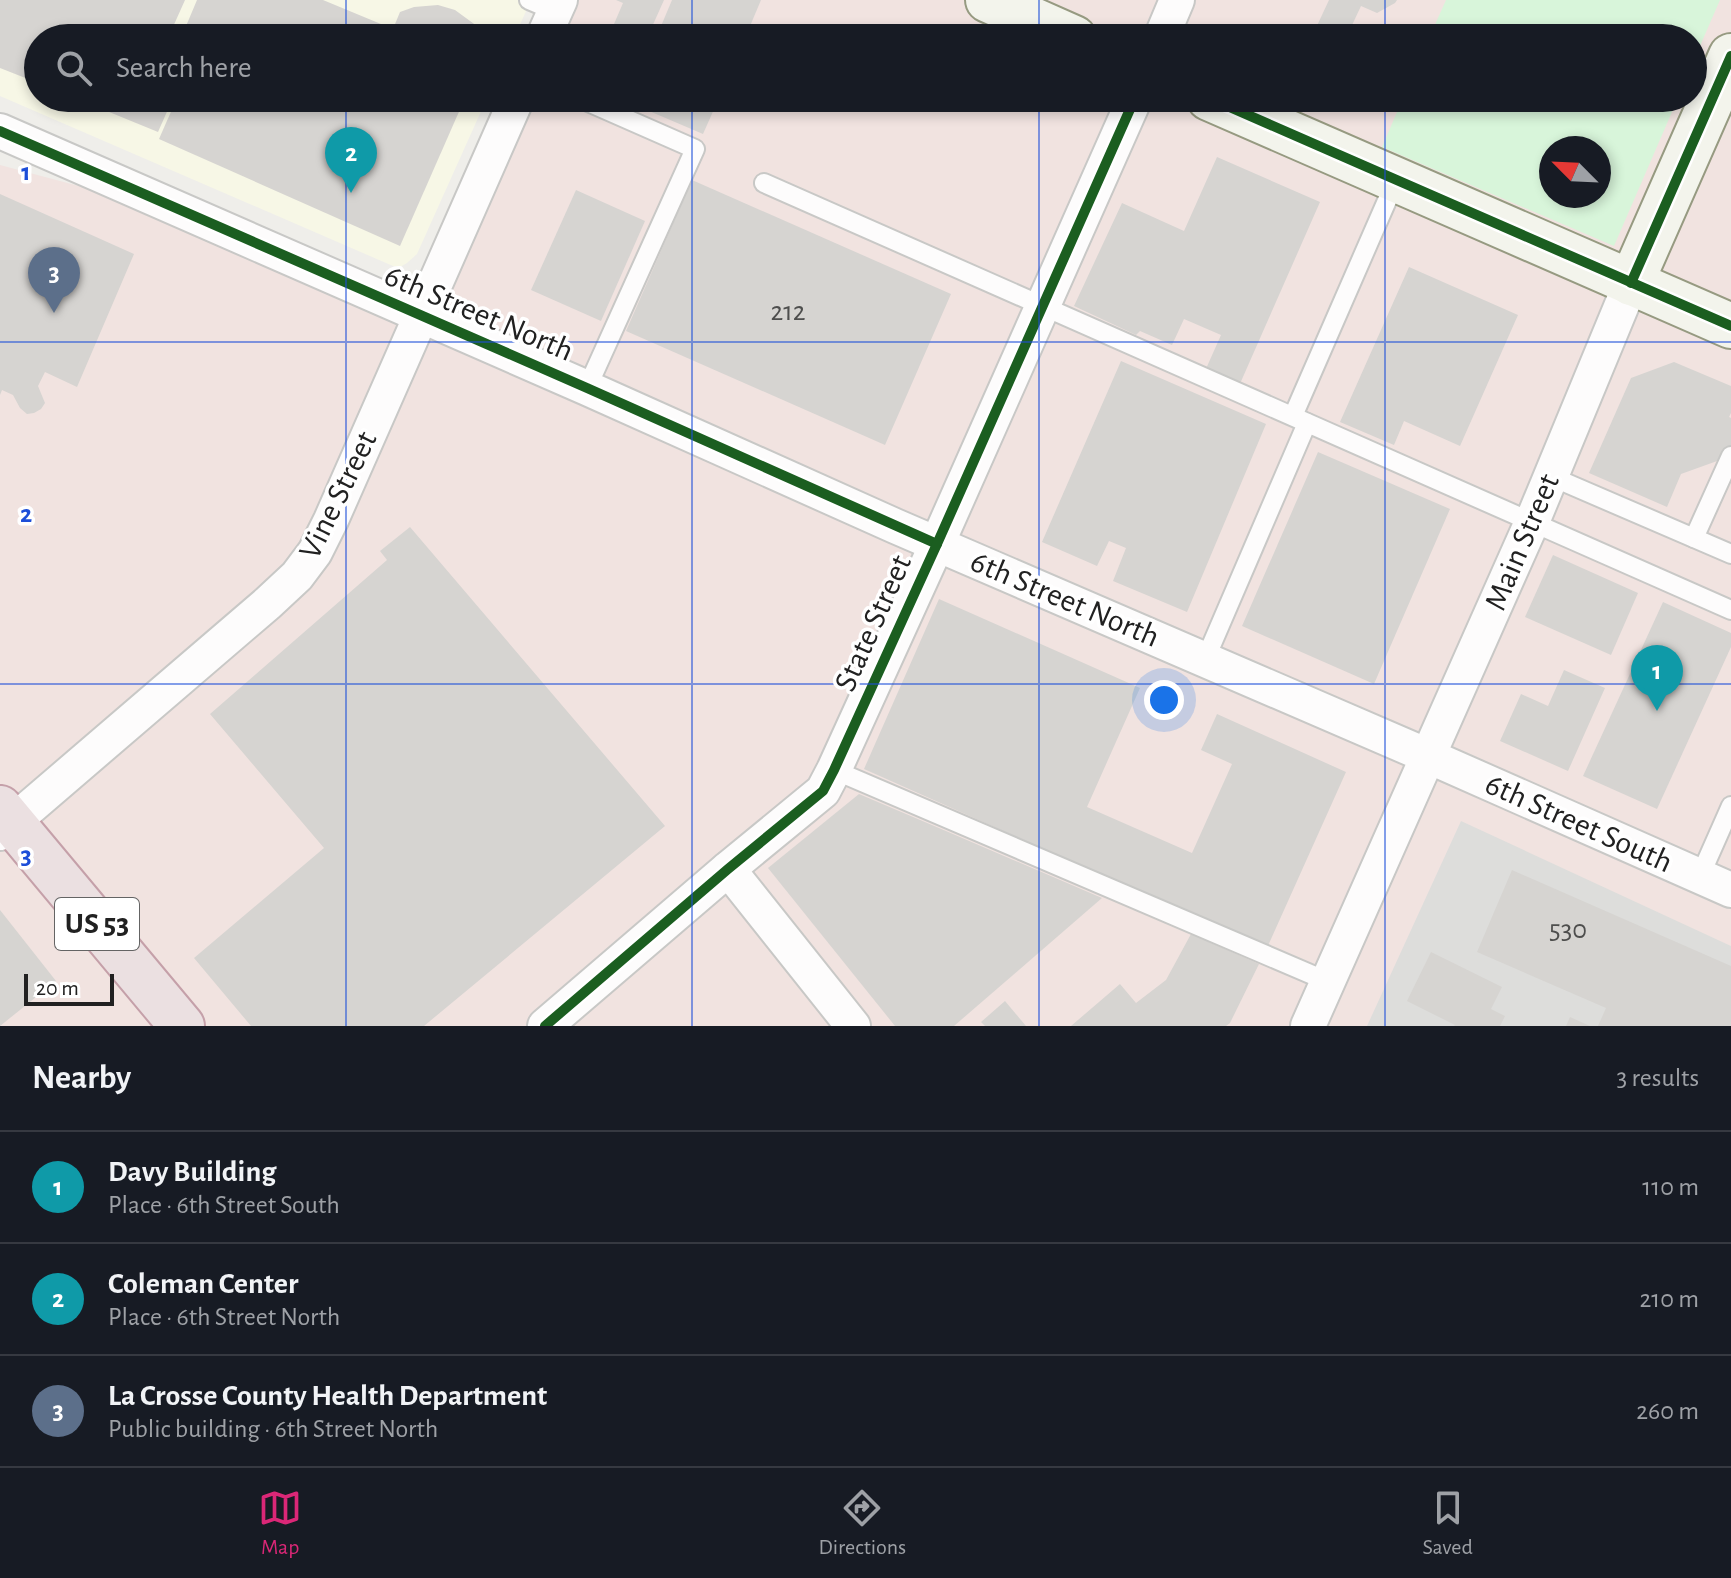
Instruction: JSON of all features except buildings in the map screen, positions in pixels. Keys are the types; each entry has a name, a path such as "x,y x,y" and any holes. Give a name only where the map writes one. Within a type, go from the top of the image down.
{"highway":[{"name":"US 53","path":"4,821 182,1026"}],"main road":[{"path":"988,0 1042,24"},
{"name":"Main Street","path":"1707,110 1731,56"},
{"path":"1241,112 1731,326"},
{"name":"Main Street","path":"1631,283 1706,112"}],"street":[{"path":"1167,24 1177,0"},
{"name":"Vine Street","path":"4,821 211,653 297,576 315,552 511,112"},
{"name":"State Street","path":"545,1026 823,791 937,544 1129,112"},
{"name":"6th Street North","path":"0,131 937,544 1428,756"},
{"name":"Main Street","path":"1313,1025 1329,982 1532,522 1631,283"},
{"name":"6th Street South","path":"1428,756 1731,890"},
{"path":"728,869 853,1026"}],"lane":[{"path":"587,388 695,149 611,112"},
{"path":"1205,660 1396,180"},
{"path":"764,183 1731,610"},
{"path":"1694,538 1731,456"},
{"path":"1550,476 1731,554"},
{"path":"834,770 1329,982"},
{"path":"1700,876 1731,806"}],"shaded area":[{"path":"0,0 531,0 520,24 24,24 24,106 0,96"},
{"path":"560,0 1731,0 1731,1026 0,1026 0,165 195,217 420,316 511,112 1707,112 1707,24 549,24"},
{"path":"37,112 481,112 417,254 400,267"},
{"path":"1461,821 1731,946 1731,1026 1367,1026"}],"green space":[{"path":"1446,0 1720,0 1707,30 1707,24 1435,24"},
{"path":"1397,112 1672,112 1614,246 1382,147"}],"cycle path":[{"path":"1707,110 1731,56"},
{"path":"545,1026 823,791 937,544 1129,112"},
{"path":"1241,112 1731,326"},
{"path":"1631,283 1706,112"},
{"path":"0,131 937,544"}],"place":[{"name":"Coleman Center","path":"351,193"},
{"name":"La Crosse County Health Department","path":"54,313"},
{"name":"Davy Building","path":"1657,711"}]}
